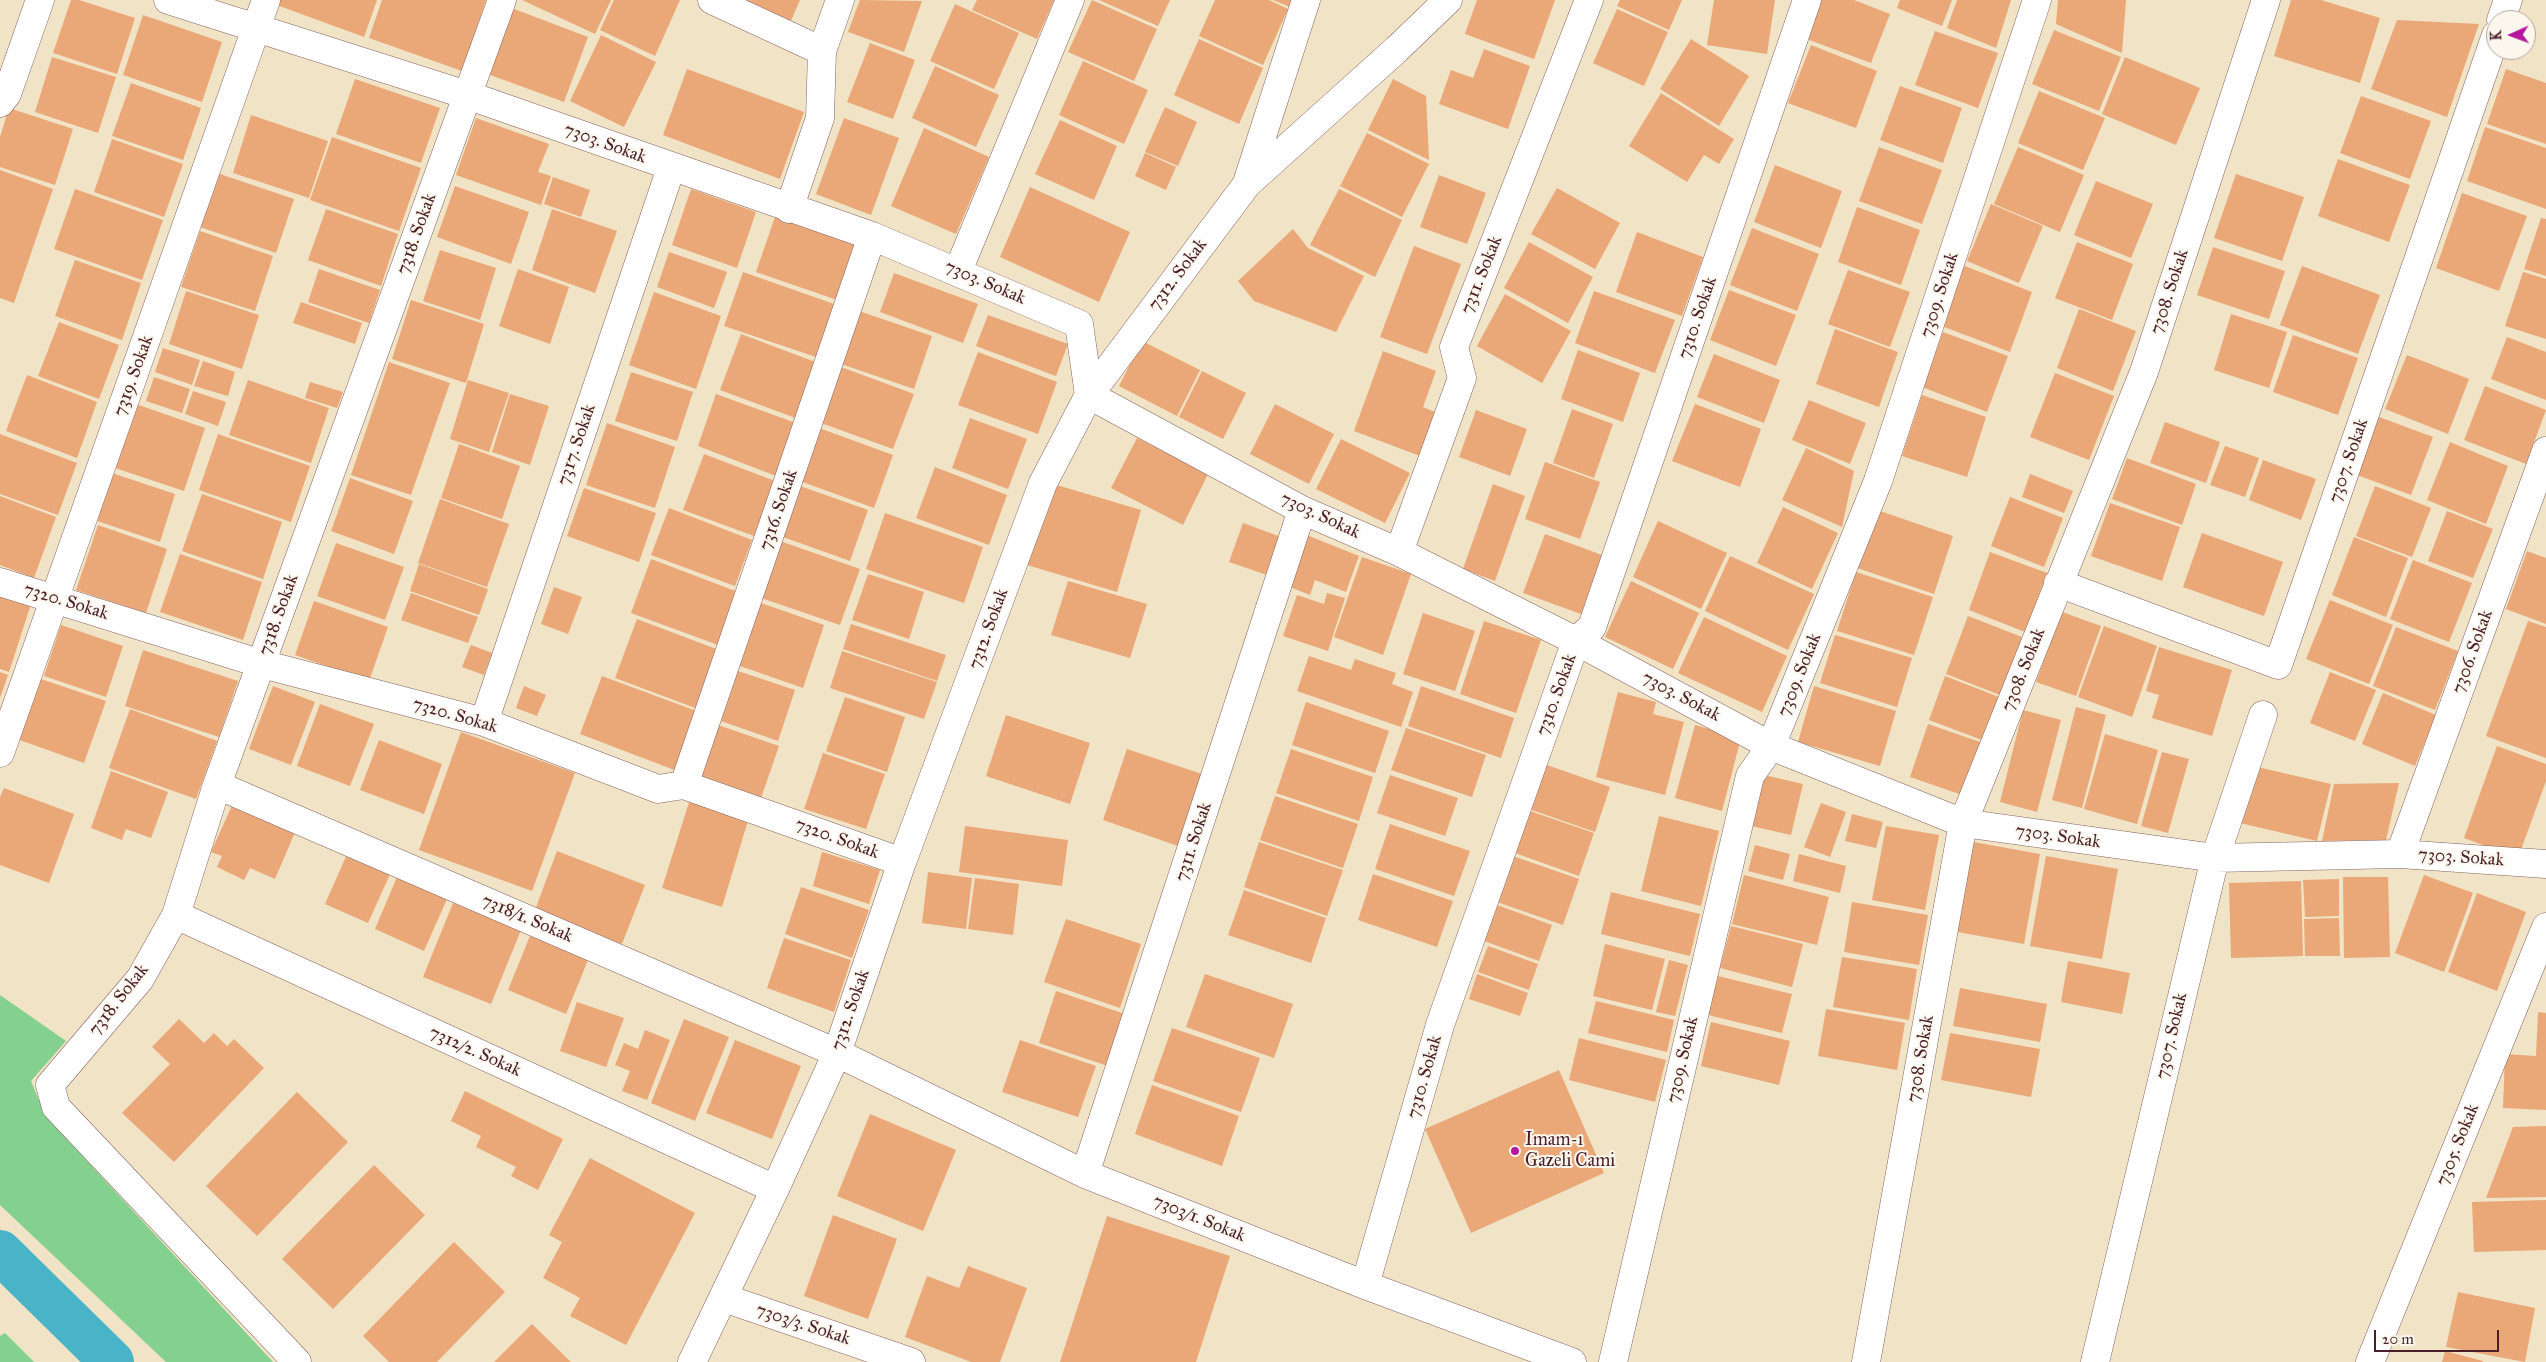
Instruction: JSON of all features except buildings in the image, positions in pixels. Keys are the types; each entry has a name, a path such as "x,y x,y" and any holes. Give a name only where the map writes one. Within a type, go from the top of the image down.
{"street":[{"path":"0,103 7,94 40,0"},
{"name":"7303. Sokak","path":"168,0 467,95 671,168 872,236 1079,324 1089,395 1302,510 1399,552 1576,641 1772,746 1963,823 2215,858 2400,854 2546,864"},
{"name":"7319. Sokak","path":"0,752 266,0"},
{"name":"7318. Sokak","path":"297,1362 56,1107 50,1085 140,979 176,916 217,785 502,0"},
{"path":"712,0 822,51"},
{"path":"789,209 820,118 822,51 840,0"},
{"path":"958,271 1070,0"},
{"path":"1247,184 1306,0"},
{"name":"7312. Sokak","path":"692,1362 724,1298 837,1053 902,862 1043,483 1089,395 1247,184 1397,49 1448,0"},
{"name":"7311. Sokak","path":"1399,552 1462,378 1454,347 1589,0"},
{"name":"7310. Sokak","path":"1365,1285 1440,1025 1576,641 1592,627 1806,0"},
{"name":"7309. Sokak","path":"1613,1362 1750,776 1772,746 1878,481 2036,0"},
{"name":"7308. Sokak","path":"1866,1362 1963,823 2144,372 2266,0"},
{"name":"7307. Sokak","path":"2058,583 2278,665 2487,60"},
{"name":"7317. Sokak","path":"484,722 671,168"},
{"name":"7316. Sokak","path":"684,785 872,236"},
{"name":"7306. Sokak","path":"2400,854 2546,451"},
{"name":"7311. Sokak","path":"1085,1174 1302,510"},
{"name":"7320. Sokak","path":"0,582 262,664 484,722 658,789 684,785 902,862"},
{"name":"7307. Sokak","path":"2095,1362 2215,858 2263,715"},
{"name":"7318/1. Sokak","path":"217,785 837,1053"},
{"name":"7312/2. Sokak","path":"176,916 775,1189"},
{"name":"7305. Sokak","path":"2370,1362 2546,927"},
{"name":"7303/1. Sokak","path":"837,1053 1085,1174 1365,1285 1572,1362"},
{"name":"7303/3. Sokak","path":"724,1298 911,1362"}],"green space":[{"path":"0,995 66,1041 31,1081 46,1117 273,1362 166,1362 0,1205"},
{"path":"5,1333 34,1362 0,1362 0,1336"}],"waterway":[{"path":"0,1252 112,1362"}],"place":[{"name":"Imam-ı Gazeli Cami","path":"1515,1151"}]}
